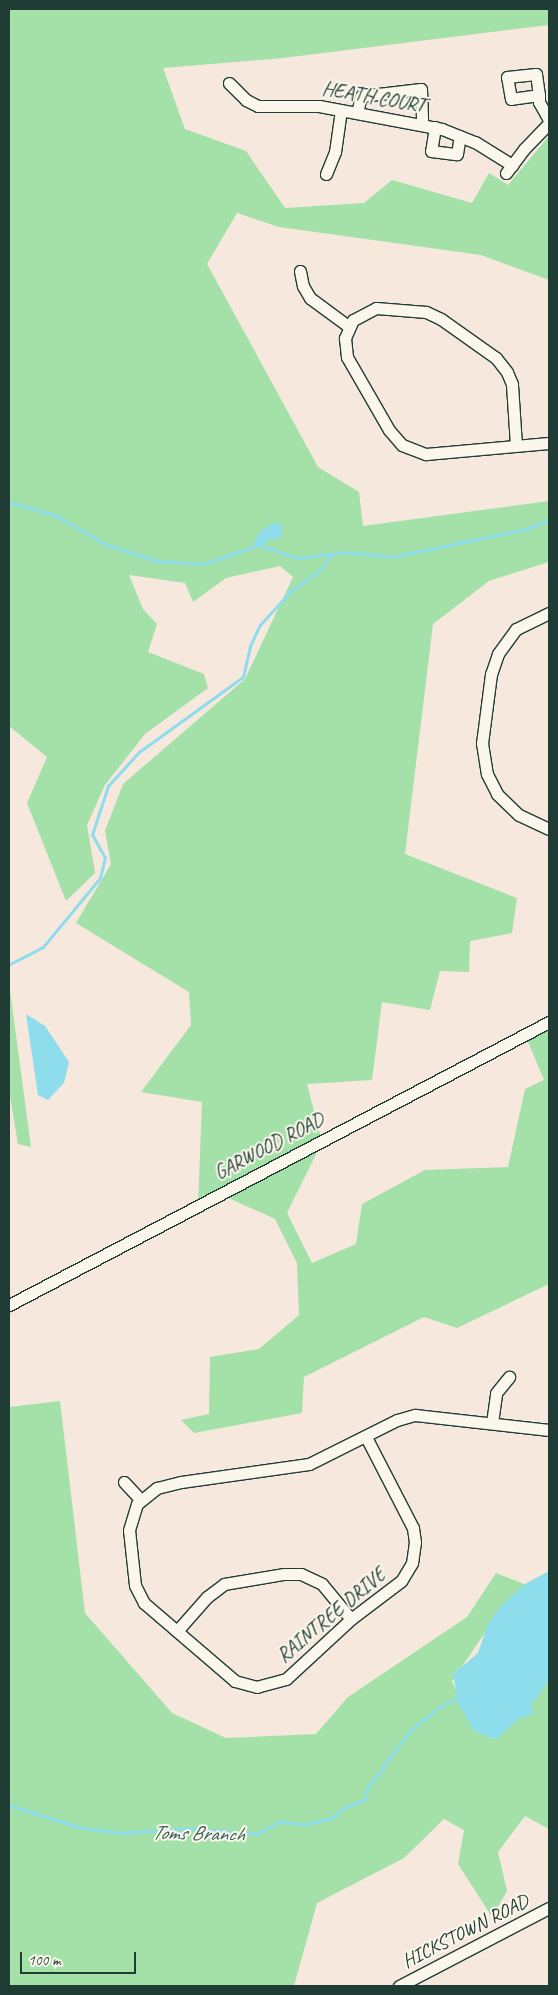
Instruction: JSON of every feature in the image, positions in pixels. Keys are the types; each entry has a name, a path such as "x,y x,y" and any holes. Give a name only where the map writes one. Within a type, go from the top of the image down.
{"street":[{"name":"HEATH COURT","path":"229,83 258,106 303,105 435,127 460,136 509,169 549,123"},
{"path":"357,113 361,96 421,89 422,124"},
{"path":"538,95 549,120"},
{"path":"326,174 335,152 341,110"},
{"path":"435,127 431,151 458,154 460,136"},
{"path":"300,271 303,286 310,298 348,326"},
{"path":"516,445 514,392 507,372 496,358 441,318 421,311 381,308 366,311 348,326 344,344 350,362 388,430 402,445 426,454 516,445 549,444"},
{"path":"549,613 516,629 498,654 490,674 482,743 487,774 497,794 519,815 549,829"},
{"name":"GARWOOD ROAD","path":"9,1305 549,1022"},
{"path":"492,1423 496,1392 509,1377"},
{"path":"124,1482 141,1500 157,1488 173,1483 309,1464 415,1415 549,1430"},
{"path":"522,1427 549,1435"},
{"name":"RAINTREE DRIVE","path":"141,1500 134,1510 129,1530 135,1585 148,1607 228,1677 257,1686 286,1679 351,1619 401,1581 409,1570 415,1550 410,1520 366,1437"},
{"path":"177,1631 207,1597 224,1584 284,1574 301,1574 322,1584 351,1619"},
{"name":"HICKSTOWN ROAD","path":"399,1986 549,1908"}],"green space":[{"path":"9,9 549,9 549,25 283,58 163,68 185,129 246,151 285,208 364,203 392,180 472,203 489,173 508,185 549,136 549,280 481,255 279,227 237,213 207,264 318,467 359,492 363,526 549,501 549,562 489,581 433,624 405,854 517,898 512,933 470,941 469,972 440,971 430,1010 382,1002 372,1080 307,1084 322,1142 287,1213 312,1263 356,1244 362,1204 425,1170 508,1167 525,1089 544,1080 524,1032 549,1020 549,1284 457,1328 424,1317 304,1377 302,1413 194,1433 181,1420 209,1414 210,1357 259,1349 299,1315 297,1263 275,1219 222,1195 198,1205 202,1102 141,1092 191,1025 189,992 76,923 111,864 105,831 123,784 245,679 293,577 280,566 226,578 193,602 185,583 129,575 143,609 157,624 148,652 204,674 208,688 145,734 105,785 87,825 95,873 66,901 27,803 47,757 9,726"},
{"path":"9,983 31,1147 18,1144 9,1090"},
{"path":"60,1401 85,1613 172,1713 226,1738 316,1734 348,1697 467,1617 496,1573 532,1587 499,1612 452,1681 474,1731 494,1739 549,1678 549,1829 525,1816 498,1852 507,1891 492,1917 458,1864 464,1830 444,1819 404,1858 317,1903 294,1986 9,1986 9,1407"}],"water":[{"path":"273,523 282,524 281,538 268,540 261,547 253,545 261,531"},
{"path":"26,1014 45,1026 69,1062 64,1083 48,1100 38,1095"},
{"path":"549,1571 549,1680 531,1706 534,1713 518,1719 497,1739 491,1738 474,1731 458,1703 453,1674 478,1653 487,1626 500,1607 525,1584"}],"waterway":[{"path":"9,502 55,515 105,544 157,561 204,564 256,546"},
{"path":"262,546 297,558 346,552 392,557 526,529 549,520"},
{"path":"10,964 43,947 100,878 105,858 92,835 108,786 139,752 243,677 250,646 260,625 292,590 319,571 331,555"},
{"name":"Toms Branch","path":"9,1805 82,1828 122,1833 191,1828 257,1834 279,1822 306,1824 332,1818 344,1808 364,1800 367,1789 409,1732 440,1707 458,1697"}]}
